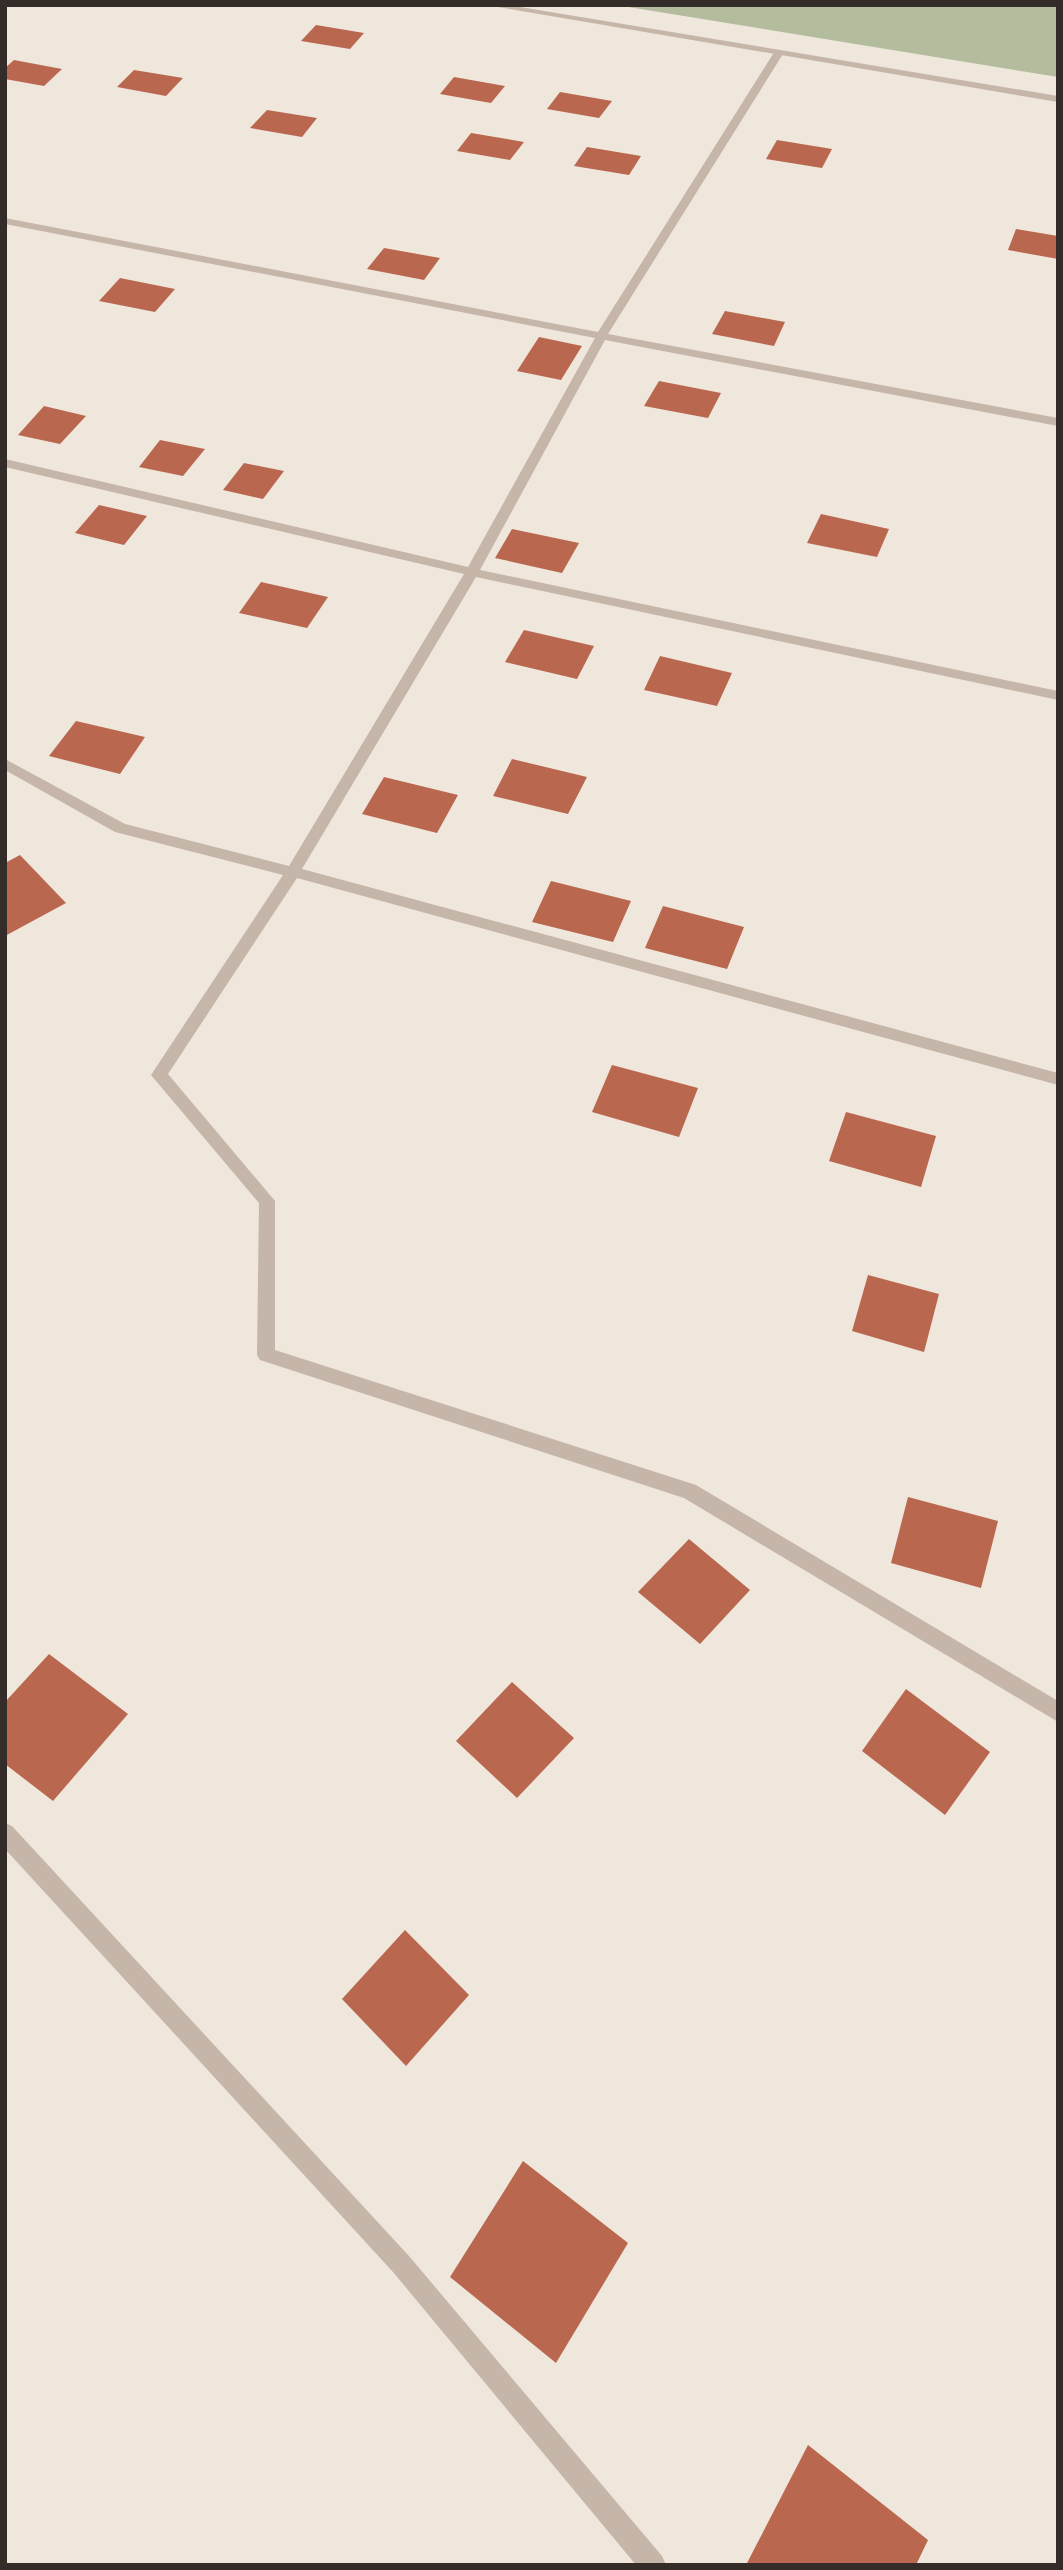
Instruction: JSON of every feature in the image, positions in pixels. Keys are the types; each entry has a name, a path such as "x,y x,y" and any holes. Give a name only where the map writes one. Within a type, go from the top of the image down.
{"street":[{"path":"490,5 1058,99"},
{"path":"778,54 602,335 472,572 293,872 159,1075 267,1201 266,1355 689,1491 1058,1712"},
{"path":"5,221 165,254 1058,422"},
{"path":"5,463 472,572 1058,696"},
{"path":"5,764 120,828 293,872 1058,1079"},
{"path":"5,1833 401,2264 653,2565"}],"green space":[{"path":"616,5 1058,5 1058,77"}],"building":[{"path":"316,25 364,33 350,49 301,41"},
{"path":"14,60 62,69 44,86 5,79 5,68"},
{"path":"134,70 183,78 166,96 117,87"},
{"path":"454,77 505,86 491,103 440,94"},
{"path":"560,92 612,101 599,118 547,109"},
{"path":"267,110 317,118 302,137 250,128"},
{"path":"471,133 524,142 510,160 457,151"},
{"path":"777,140 832,149 822,168 766,159"},
{"path":"587,147 641,156 629,175 574,166"},
{"path":"1016,229 1058,236 1058,259 1008,250"},
{"path":"384,248 440,258 424,280 367,269"},
{"path":"120,278 175,289 155,312 99,301"},
{"path":"725,311 785,322 774,346 712,334"},
{"path":"539,337 582,346 561,380 517,371"},
{"path":"659,381 721,393 708,418 644,406"},
{"path":"44,406 86,416 60,444 18,435"},
{"path":"160,440 205,449 183,476 139,467"},
{"path":"244,463 284,471 263,499 223,490"},
{"path":"99,505 147,516 124,545 75,533"},
{"path":"821,514 889,529 877,557 807,543"},
{"path":"512,529 579,543 562,573 495,558"},
{"path":"261,582 328,597 307,628 239,613"},
{"path":"524,630 594,646 577,679 505,662"},
{"path":"660,656 732,673 717,706 644,690"},
{"path":"76,721 145,737 120,774 49,756"},
{"path":"512,759 587,777 568,814 493,796"},
{"path":"384,777 458,795 437,833 362,814"},
{"path":"20,855 66,903 5,936 5,863"},
{"path":"551,881 631,901 613,942 532,922"},
{"path":"663,906 744,927 727,969 645,948"},
{"path":"612,1065 698,1088 679,1137 592,1112"},
{"path":"846,1112 936,1136 921,1187 829,1161"},
{"path":"868,1275 939,1294 924,1352 852,1331"},
{"path":"908,1497 998,1521 981,1588 891,1563"},
{"path":"689,1539 750,1590 700,1644 638,1592"},
{"path":"49,1654 128,1714 53,1801 5,1764 5,1702"},
{"path":"512,1682 574,1738 517,1798 456,1741"},
{"path":"906,1689 990,1752 945,1815 862,1751"},
{"path":"405,1930 469,1995 406,2066 342,1999"},
{"path":"523,2161 628,2243 556,2363 450,2277"},
{"path":"808,2445 928,2540 916,2565 746,2565"}]}
